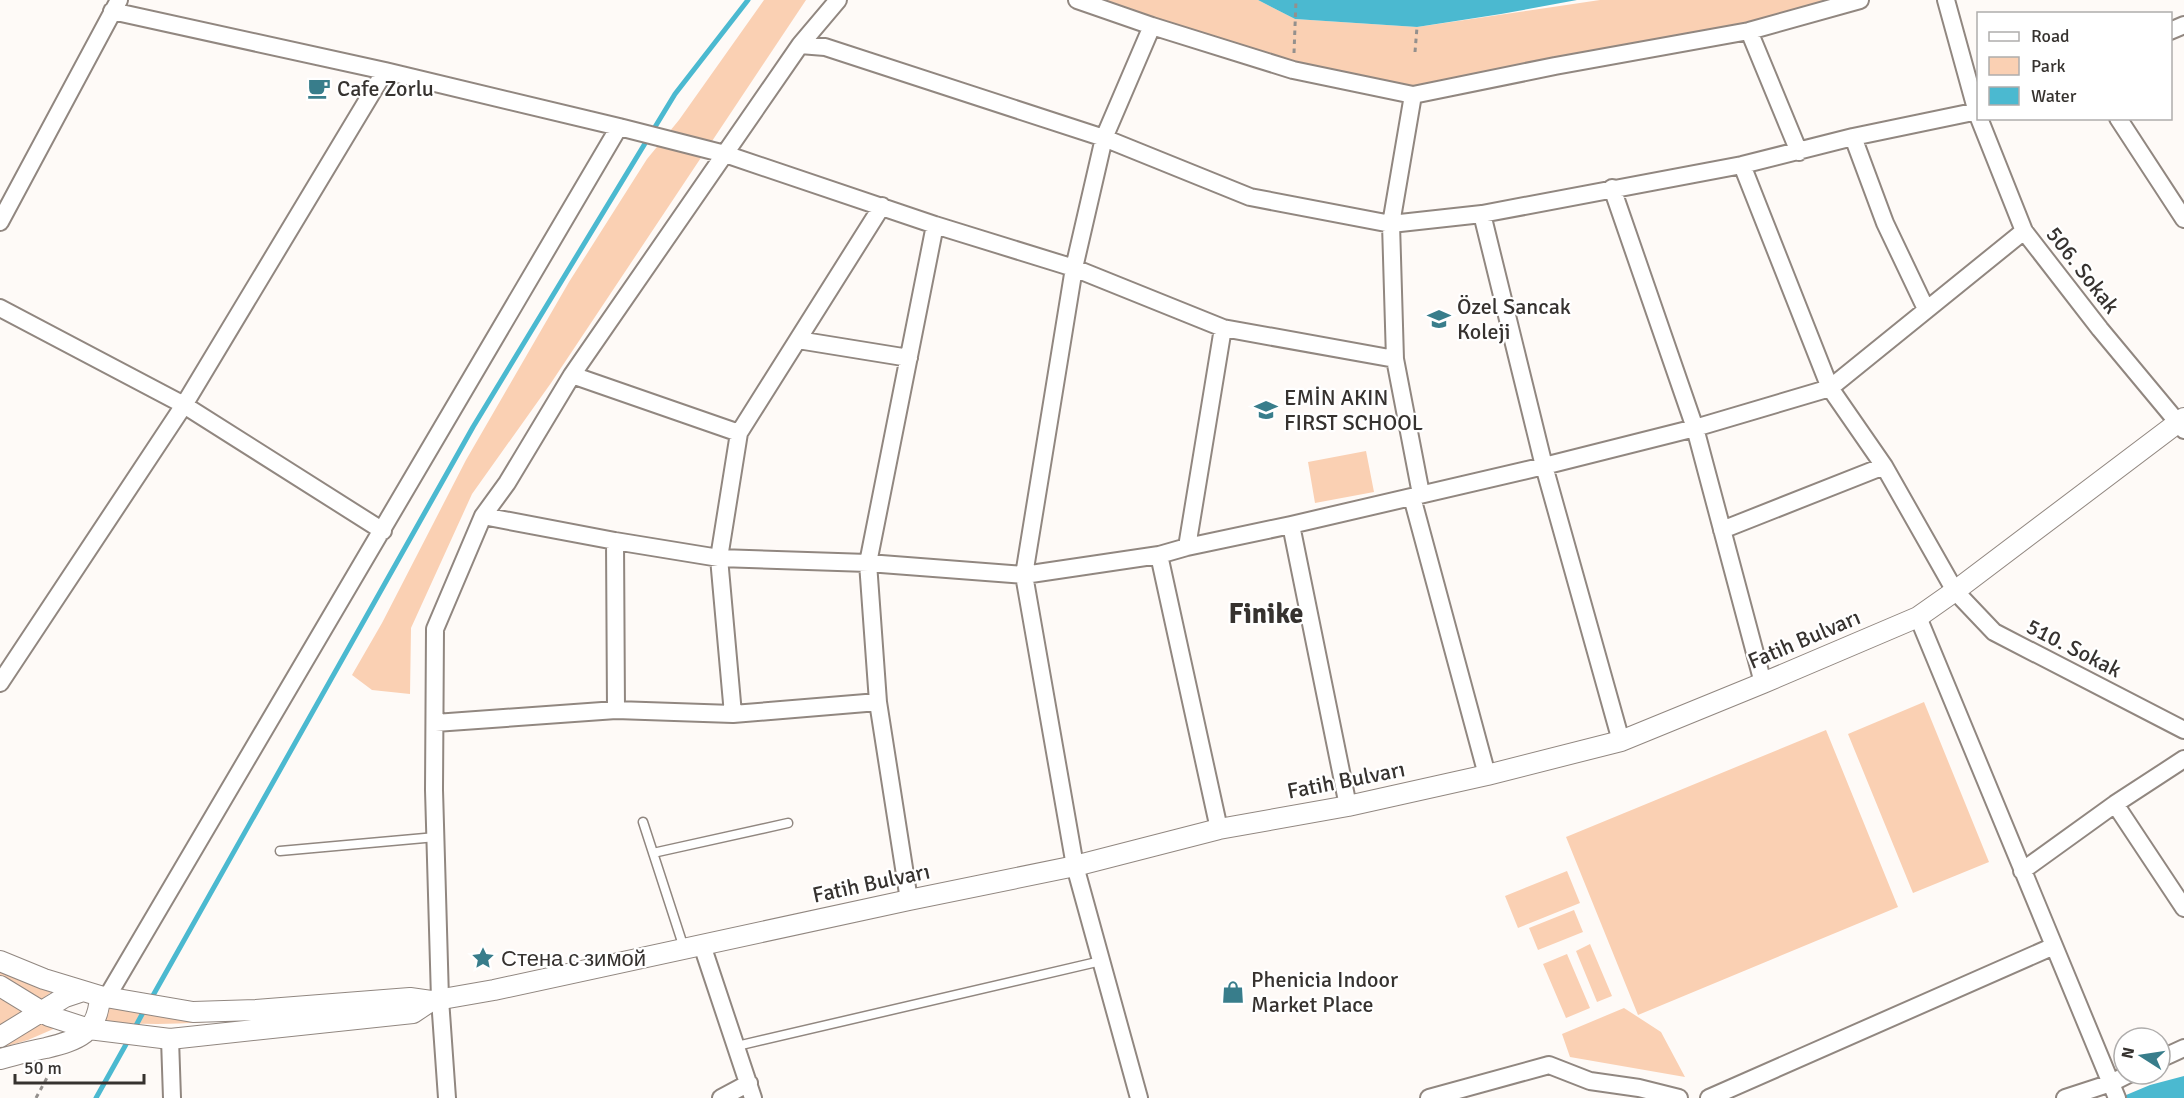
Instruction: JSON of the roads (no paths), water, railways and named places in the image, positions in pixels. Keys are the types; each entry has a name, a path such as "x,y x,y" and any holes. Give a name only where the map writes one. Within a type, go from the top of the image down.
{"street":[{"path":"447,1098 436,1000 435,629 483,516 507,483 572,375 829,0"},
{"path":"800,45 838,0"},
{"path":"1077,0 1293,70 1413,95 1749,31 1860,0"},
{"name":"506. Sokak","path":"1946,0 1977,110"},
{"path":"0,222 115,6 725,153 935,225 1074,268 1223,328 1395,359"},
{"path":"1139,1098 1075,866 1024,574 1074,268 1104,138 1152,26"},
{"path":"1749,31 1799,152"},
{"path":"800,45 825,47 1104,138 1250,197 1391,224 1482,214 1742,165 1853,137 1977,114"},
{"path":"0,682 184,405 384,71"},
{"path":"1413,95 1391,224 1395,359 1417,495 1487,775"},
{"name":"506. Sokak","path":"1980,120 2024,231 2182,424"},
{"path":"2119,120 2184,219"},
{"path":"97,1030 101,996 382,531 619,127"},
{"path":"1853,137 1885,223 1926,309"},
{"name":"510. Sokak","path":"1742,165 1830,388 1884,466 1955,591 1994,632 2184,730"},
{"path":"1612,188 1695,428 1763,683"},
{"path":"733,714 719,558 739,434 882,206"},
{"path":"1482,214 1544,466 1621,741"},
{"path":"909,900 878,702 868,563 935,225"},
{"path":"483,516 719,558 868,563 1024,574 1159,555 1544,466 1695,428 1830,388 2024,231"},
{"path":"0,308 184,405 382,531"},
{"path":"1187,547 1223,328"},
{"path":"798,340 909,358"},
{"path":"572,375 739,434"},
{"name":"Fatih Bulvarı","path":"436,1000 494,990 1075,866 1219,829 1348,806 1487,775 1621,741 1918,617 2182,424"},
{"path":"1722,530 1884,466"},
{"path":"1291,525 1348,806"},
{"path":"615,541 616,710"},
{"path":"1159,555 1219,829"},
{"path":"1918,617 2114,1090 2065,1098"},
{"path":"435,723 616,710 733,714 878,702"},
{"path":"2022,871 2115,804 2184,759"},
{"path":"2115,804 2184,908"},
{"path":"693,946 737,1046 751,1090 721,1098"},
{"path":"1709,1098 2054,946"},
{"path":"0,961 44,979 101,996 193,1012 256,1010 410,998 436,1000"},
{"path":"0,987 50,1016 97,1030 163,1038 413,1014 436,1000"},
{"path":"0,1037 65,997 101,996"},
{"path":"0,1059 75,1040 97,1030"},
{"path":"163,1038 172,1098"},
{"path":"1429,1098 1549,1065 1590,1081 1639,1088 1679,1098"}],"lane":[{"path":"643,822 653,853 693,946"},
{"path":"653,853 788,823"},
{"path":"280,851 436,837"},
{"path":"737,1046 1101,961"}],"water":[{"path":"1258,0 1577,0 1417,27 1295,19"},
{"path":"2184,1076 2184,1098 2119,1098 2148,1086 2172,1086 2172,1079"}],"waterway":[{"path":"151,999 473,427 675,94 748,0"},
{"path":"133,1031 146,1007"},
{"path":"96,1098 129,1039"}],"place":[{"name":"Cafe Zorlu","path":"319,88"},
{"name":"Özel Sancak Koleji","path":"1439,319"},
{"name":"EMİN AKIN FIRST SCHOOL","path":"1266,410"},
{"name":"Стена с зимой","path":"483,958"},
{"name":"Phenicia Indoor Market Place","path":"1233,992"}],"district":[{"name":"Finike","path":"1266,614"}]}
